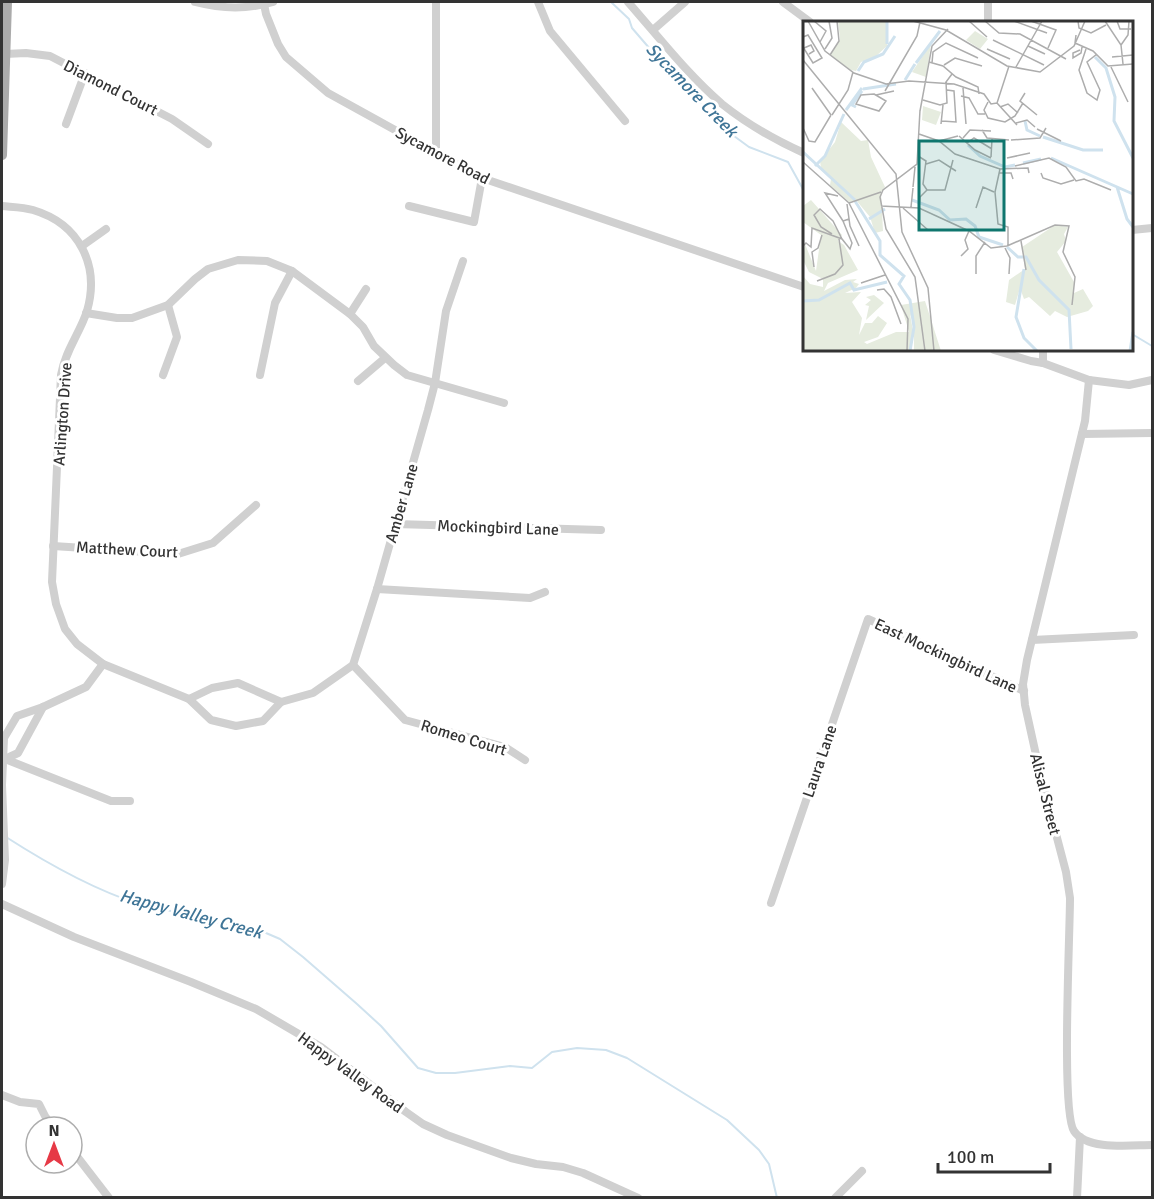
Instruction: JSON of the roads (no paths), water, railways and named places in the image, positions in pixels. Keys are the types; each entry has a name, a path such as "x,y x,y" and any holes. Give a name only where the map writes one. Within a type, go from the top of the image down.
{"main road":[{"path":"2,155 7,2"}],"street":[{"name":"Sycamore Road","path":"195,2 216,7 244,8 268,3 266,14 286,57 328,93 482,178 803,287"},
{"path":"435,2 436,152"},
{"path":"538,2 550,31 625,121"},
{"path":"628,2 721,103 753,126 803,152"},
{"path":"653,30 685,2"},
{"path":"783,2 809,21"},
{"path":"988,2 988,21"},
{"name":"Diamond Court","path":"5,54 26,53 50,56 172,119 208,144"},
{"path":"66,124 85,74"},
{"path":"409,206 474,222 482,178"},
{"name":"Arlington Drive","path":"2,206 34,210 56,219 70,230 82,246 91,271 87,313 68,350 61,375 52,582 56,604 65,629 77,644 103,664"},
{"path":"1133,230 1152,228"},
{"path":"82,246 106,230"},
{"path":"87,313 132,318 168,305 201,274 228,262 254,259 267,261 292,271 350,314 385,358 407,375 504,403"},
{"name":"Amber Lane","path":"353,665 377,589 435,383 446,311 463,261"},
{"path":"260,375 275,303 292,271"},
{"path":"350,314 366,289"},
{"path":"163,375 177,338 168,305"},
{"path":"998,351 1043,363 1089,380 1129,385 1152,380"},
{"path":"1043,351 1043,363"},
{"path":"358,381 385,358"},
{"name":"Alisal Street","path":"1080,1137 1074,1132 1069,1122 1068,1106 1070,898 1066,872 1040,773 1023,684 1082,434 1089,399 1089,380"},
{"path":"1082,434 1152,433"},
{"name":"Matthew Court","path":"53,546 178,554 213,543 256,505"},
{"name":"Mockingbird Lane","path":"395,524 601,530"},
{"path":"377,589 530,598 545,592"},
{"name":"East Mockingbird Lane","path":"868,619 1024,691"},
{"name":"Laura Lane","path":"771,903 868,619"},
{"path":"1032,640 1134,635"},
{"path":"2,884 5,845 2,785 5,759 4,738 17,716 86,687 103,664 189,699 212,720 236,726 263,720 281,702 313,693 353,665"},
{"name":"Romeo Court","path":"353,665 405,720 506,747 525,760"},
{"path":"189,699 212,688 238,682 281,702"},
{"path":"5,759 18,753 43,707"},
{"path":"5,759 111,801 130,801"},
{"name":"Happy Valley Road","path":"2,904 74,937 256,1010 321,1047 406,1112 447,1136 511,1158 583,1173 638,1197"},
{"path":"2,1095 20,1102 39,1104 44,1115"},
{"path":"1077,1197 1080,1137 1108,1146 1152,1145"},
{"path":"84,1165 109,1197"},
{"path":"835,1197 862,1171"}],"waterway":[{"name":"Sycamore Creek","path":"611,2 629,19 632,28 669,71 734,136 749,147 788,162 803,189"},
{"name":"Sycamore Creek","path":"1133,335 1152,346"},
{"name":"Happy Valley Creek","path":"6,837 71,875 122,898 188,917 259,930 280,939 381,1026 418,1068 436,1073 510,1066 532,1068 552,1052 577,1048 606,1050 627,1058 727,1120 759,1150 769,1164 777,1198"}]}
